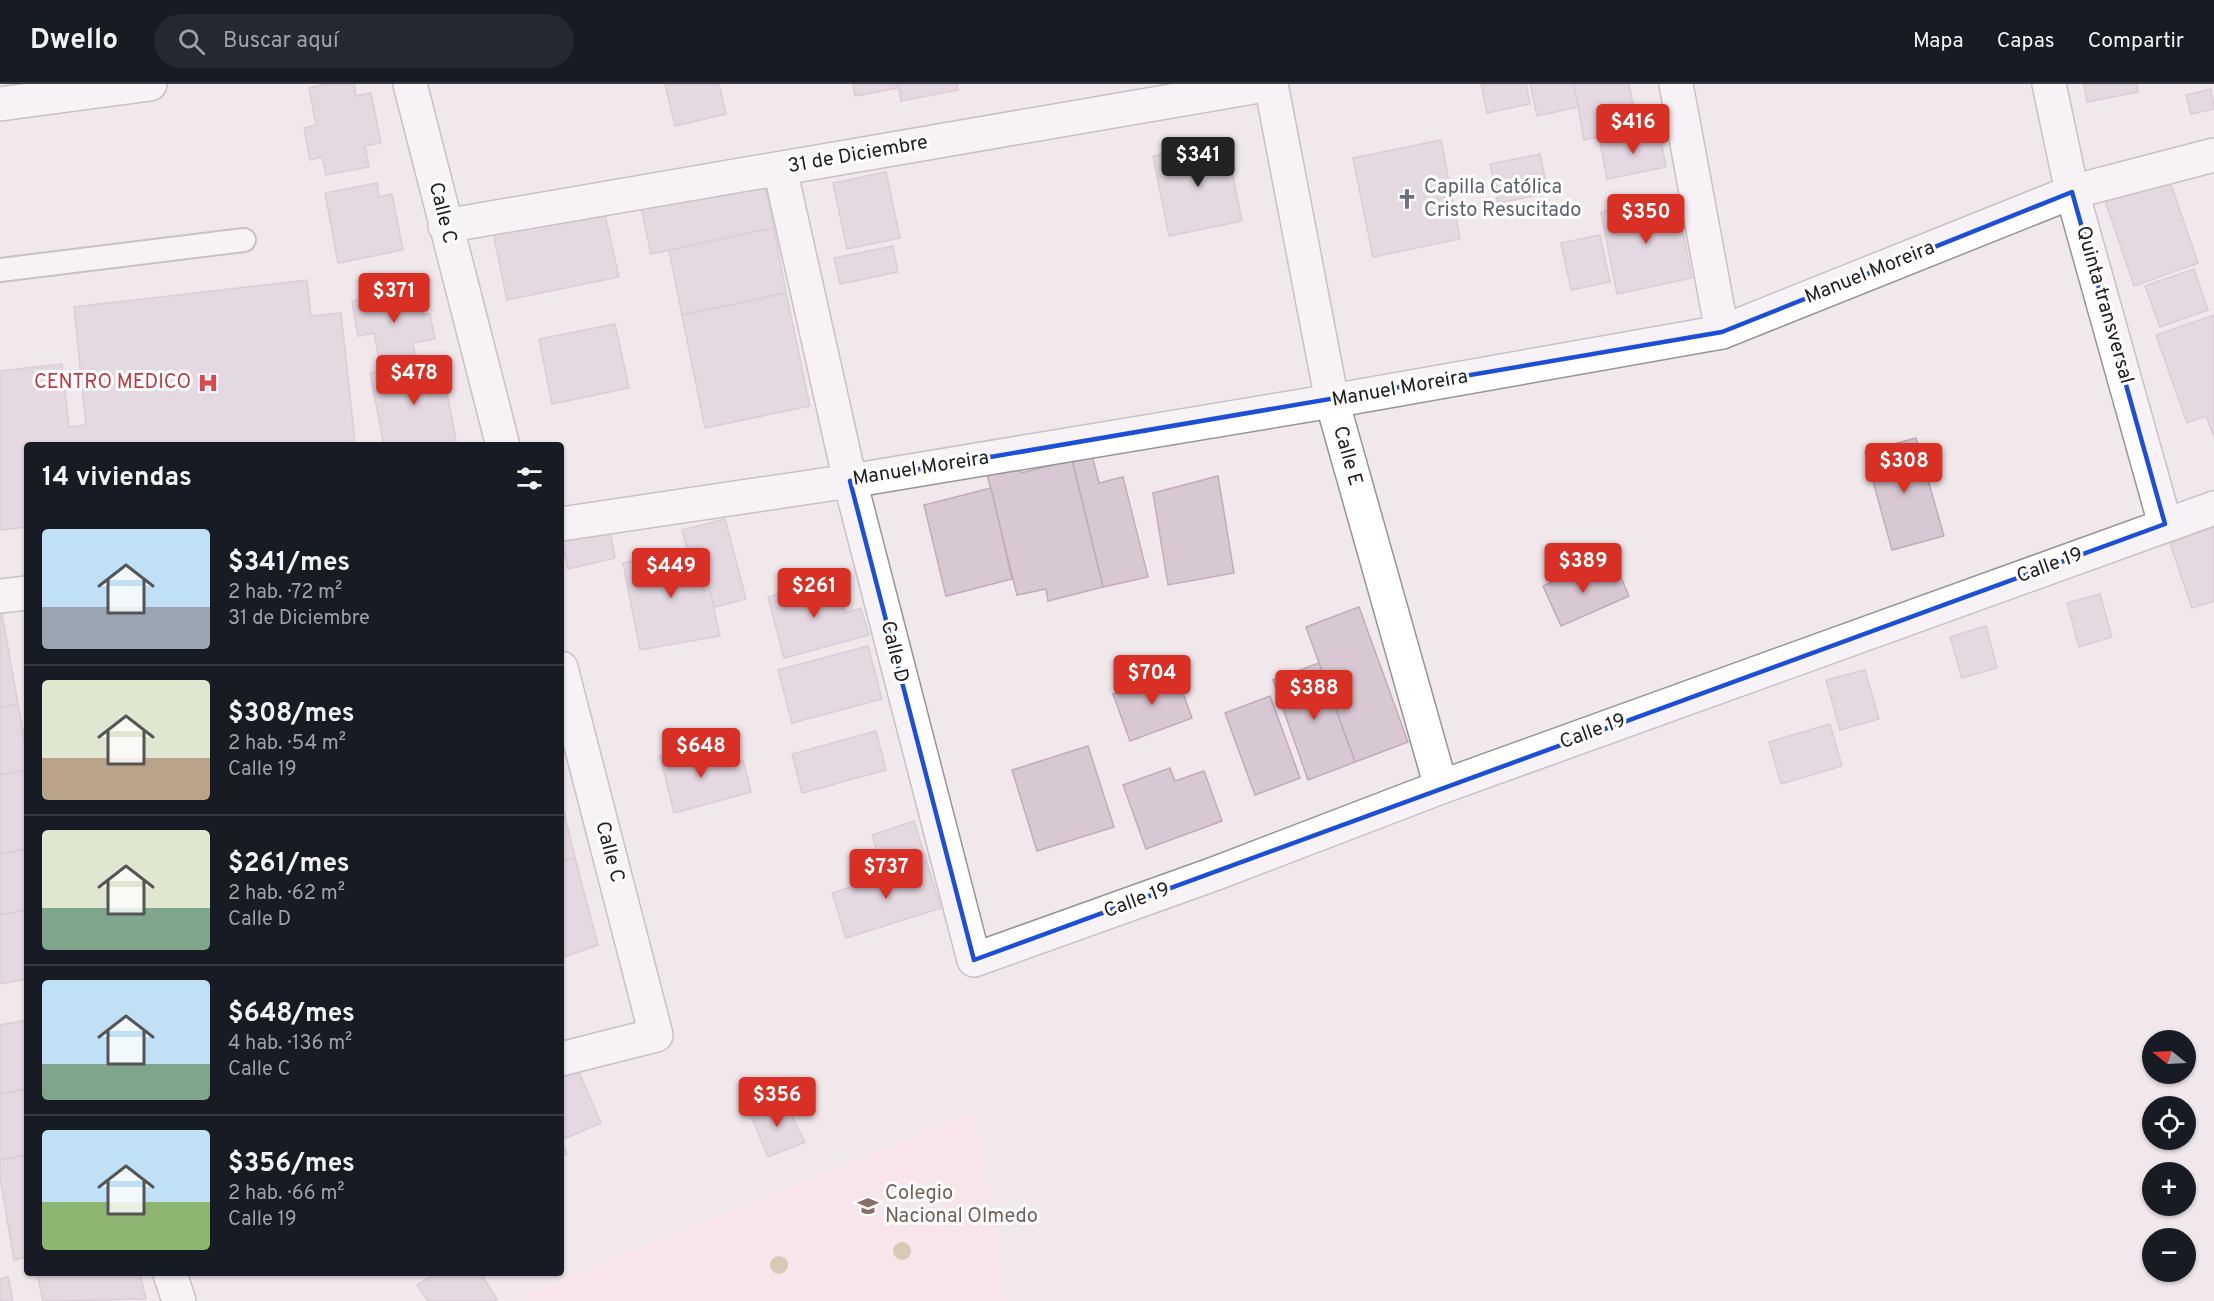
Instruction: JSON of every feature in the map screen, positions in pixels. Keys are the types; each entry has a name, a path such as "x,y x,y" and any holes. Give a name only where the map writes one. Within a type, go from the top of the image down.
{"street":[{"path":"0,104 150,84"},
{"name":"Calle C","path":"410,84 502,442"},
{"name":"31 de Diciembre","path":"445,226 1270,84"},
{"name":"Calle E","path":"1270,84 1332,401 1441,787"},
{"path":"1676,84 1722,332"},
{"name":"Quinta transversal","path":"2049,84 2072,192 2165,524"},
{"name":"Manuel Moreira","path":"564,524 850,481 1332,401 1722,332 2072,192 2214,155"},
{"name":"Calle D","path":"780,169 850,481 974,960"},
{"name":"Calle 19","path":"974,960 1214,874 1441,787 2214,508"},
{"path":"0,596 24,593"},
{"name":"Calle C","path":"564,680 656,1035 564,1058"},
{"path":"171,1276 179,1301"}],"lane":[{"path":"0,270 244,240"}],"highlighted area":[{"path":"2072,192 2165,524 974,960 850,481 1722,332"}],"shaded area":[{"name":"Colegio Nacional Olmedo","path":"977,1111 1006,1301 512,1301"}],"building":[{"path":"327,84 354,84 356,96 371,93 381,143 365,146 369,167 326,175 322,157 310,160 304,128 316,125 309,88"},
{"path":"665,84 719,84 726,114 675,126"},
{"path":"853,84 898,84 898,88 855,96"},
{"path":"898,84 957,84 958,90 901,101"},
{"path":"1481,84 1526,84 1530,104 1487,113"},
{"path":"1530,84 1574,84 1578,107 1537,116"},
{"path":"1574,84 1629,84 1638,129 1584,140"},
{"path":"2084,84 2137,84 2138,92 2087,102"},
{"path":"2211,89 2214,109 2191,114 2186,95"},
{"path":"1659,130 1666,167 1607,179 1600,142"},
{"name":"Capilla Católica Cristo Resucitado","path":"1441,140 1460,239 1373,257 1353,158"},
{"path":"1226,141 1242,221 1169,236 1153,156"},
{"path":"1540,154 1548,193 1498,203 1490,164"},
{"path":"2164,164 2198,263 2134,286 2100,186"},
{"path":"762,172 774,228 651,254 639,198"},
{"path":"886,172 900,238 847,249 833,183"},
{"path":"377,183 379,197 392,194 403,250 338,263 325,193"},
{"path":"1676,196 1692,278 1617,294 1601,212"},
{"path":"602,201 619,277 507,300 491,223"},
{"path":"774,228 786,293 682,315 669,250"},
{"path":"1600,235 1610,282 1571,290 1561,243"},
{"path":"893,246 898,272 840,284 834,258"},
{"path":"2194,269 2208,310 2160,327 2145,286"},
{"path":"307,280 311,316 341,313 355,442 24,442 24,527 0,530 0,371 62,364 69,427 86,425 74,307"},
{"path":"418,288 423,314 430,314 435,339 413,343 416,359 380,365 374,333 358,336 352,301"},
{"path":"786,293 810,406 705,428 682,315"},
{"path":"2214,315 2213,435 2206,416 2187,423 2156,335"},
{"path":"615,324 629,388 552,404 539,339"},
{"path":"441,360 456,442 383,442 370,373"},
{"path":"1916,438 1944,536 1892,550 1865,452"},
{"path":"1092,455 1099,483 1123,477 1148,577 1103,587 1072,460"},
{"path":"1072,460 1103,587 1048,601 1046,589 1017,595 986,470 1019,461 1021,473"},
{"path":"1218,476 1234,573 1168,585 1153,493"},
{"path":"991,488 1012,579 946,596 924,505"},
{"path":"606,510 615,558 568,569 564,551 564,535"},
{"path":"725,519 746,599 703,610 682,530"},
{"path":"2214,527 2214,601 2192,608 2170,543"},
{"path":"700,546 720,636 640,650 623,563"},
{"path":"1593,563 1600,581 1619,573 1629,596 1561,626 1543,586"},
{"path":"835,578 845,613 861,608 869,635 784,658 768,597"},
{"path":"2100,594 2112,637 2079,647 2067,603"},
{"path":"1359,607 1408,742 1355,762 1306,627"},
{"path":"0,614 2,614 18,704 0,708"},
{"path":"1986,626 1997,668 1962,678 1950,637"},
{"path":"868,646 882,699 792,723 778,670"},
{"path":"1319,663 1355,762 1308,780 1273,680"},
{"path":"1865,670 1879,719 1840,730 1826,680"},
{"path":"1175,671 1192,718 1130,741 1113,694"},
{"path":"1270,696 1300,778 1255,795 1225,713"},
{"path":"18,704 24,737 24,771 0,775 0,708"},
{"path":"1830,724 1842,766 1781,784 1769,742"},
{"path":"876,731 886,770 802,793 792,754"},
{"path":"703,745 710,770 743,760 751,792 674,813 660,756"},
{"path":"1088,746 1114,827 1037,851 1012,770"},
{"path":"1170,768 1175,781 1204,771 1222,821 1146,849 1123,785"},
{"path":"24,771 24,850 0,854 0,775"},
{"path":"564,812 575,858 564,860"},
{"path":"914,821 927,863 884,876 872,835"},
{"path":"24,850 24,911 0,915 0,854"},
{"path":"575,858 598,945 564,957 564,860"},
{"path":"927,863 941,908 846,938 832,893"},
{"path":"24,911 24,980 0,984 0,915"},
{"path":"24,1021 24,1090 0,1094 0,1025"},
{"path":"578,1070 601,1123 564,1139 564,1077"},
{"path":"24,1090 24,1156 0,1160 0,1094"},
{"path":"782,1097 805,1142 768,1157 750,1113"},
{"path":"24,1156 24,1258 14,1260 0,1178 0,1160"},
{"path":"37,1276 140,1276 146,1299 43,1301"},
{"path":"432,1276 482,1276 497,1299 494,1301 428,1301 417,1285"},
{"path":"8,1277 13,1301 0,1301 0,1279"}],"place":[{"name":"Capilla Católica Cristo Resucitado","path":"1407,199"},
{"name":"CENTRO MEDICO","path":"208,383"},
{"name":"Colegio Nacional Olmedo","path":"868,1206"}]}
